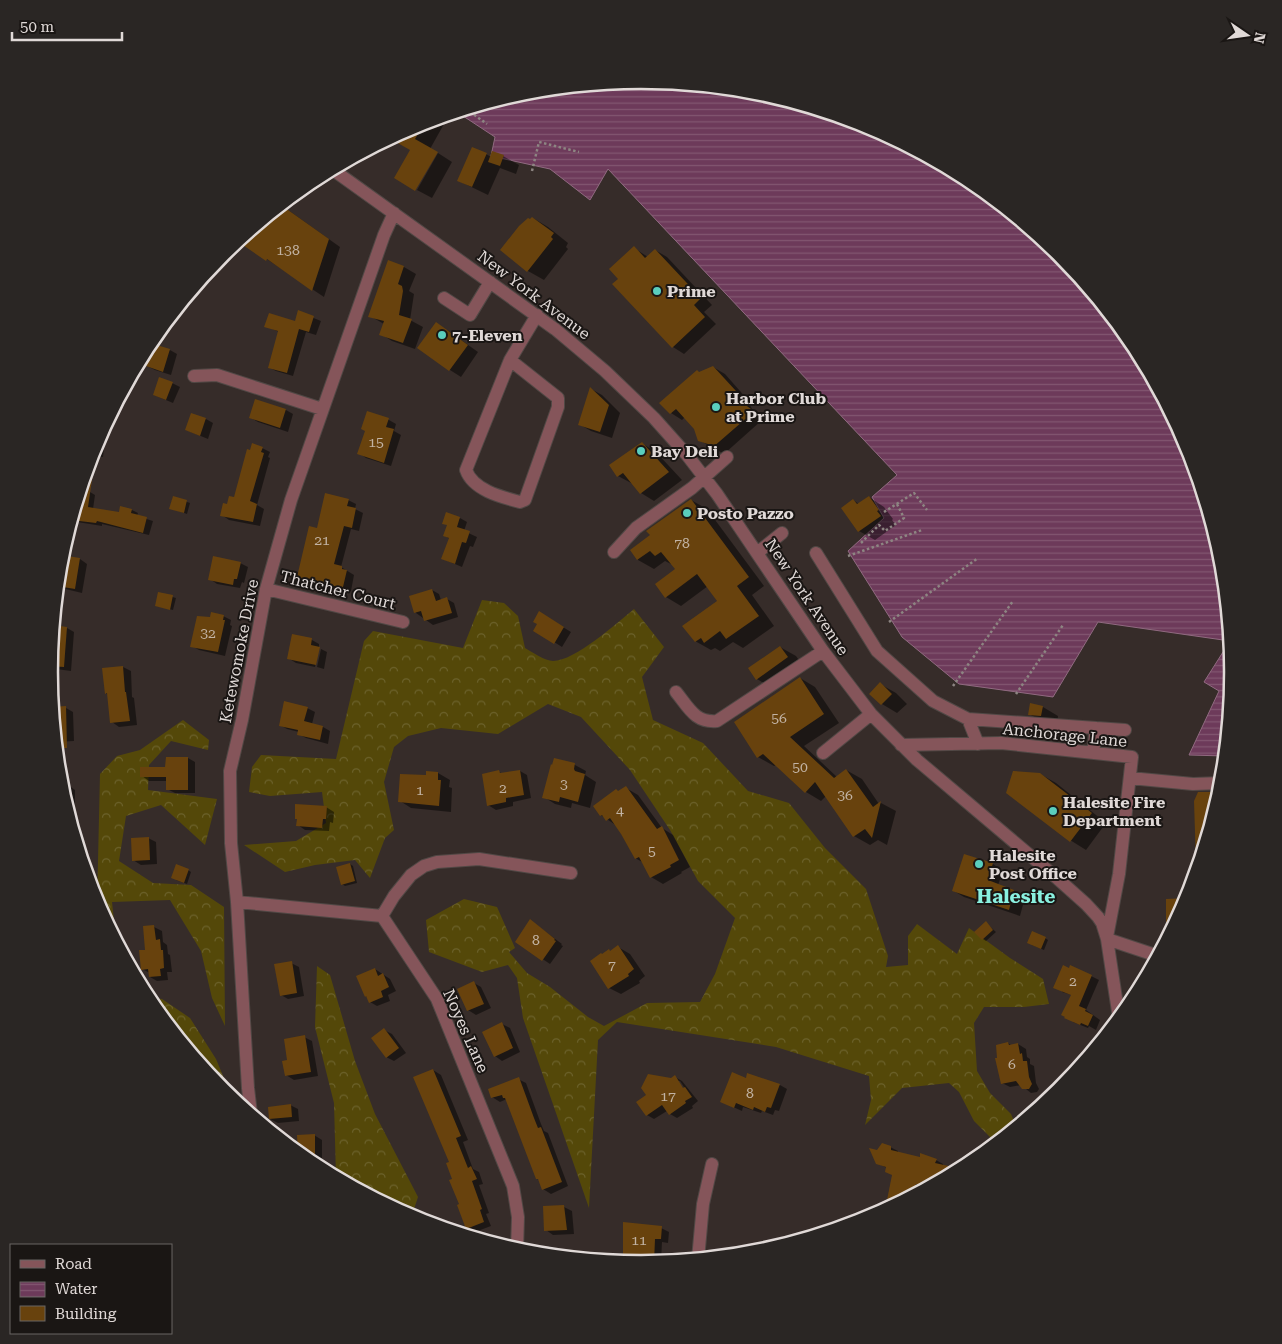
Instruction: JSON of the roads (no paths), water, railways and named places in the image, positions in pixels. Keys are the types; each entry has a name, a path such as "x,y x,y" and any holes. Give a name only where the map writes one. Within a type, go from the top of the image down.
{"street":[{"name":"New York Avenue","path":"338,174 537,315 606,371 671,437 704,477 823,651 872,714 901,745 1086,904 1102,923 1107,939"},
{"name":"Ketewomoke Drive","path":"250,1105 231,843 230,771 242,720 266,589 291,500 384,235 394,213"},
{"path":"444,298 470,314 490,282"},
{"path":"510,360 558,398 558,407 525,500 520,502 494,494 469,478 466,470 510,360 537,315"},
{"path":"194,376 217,375 322,409"},
{"path":"614,552 636,528 704,477 727,457"},
{"path":"757,553 782,533"},
{"path":"816,553 877,651 932,701 968,719 1125,730"},
{"name":"Thatcher Court","path":"266,589 403,622"},
{"path":"676,692 698,718 706,722 717,722 823,651"},
{"path":"823,753 872,714"},
{"path":"968,719 978,744"},
{"path":"1093,754 1096,728"},
{"name":"Anchorage Lane","path":"901,745 1000,744 1132,758 1119,874 1107,939"},
{"path":"1130,778 1193,784 1213,783"},
{"path":"236,902 382,916 394,896 411,875 424,866 436,862 479,859 571,873"},
{"name":"Noyes Lane","path":"382,916 437,999 513,1186 518,1217 517,1242"},
{"path":"1117,1008 1107,939 1151,954"},
{"path":"699,1252 703,1204 712,1164"}],"water":[{"path":"641,89 717,93 792,108 829,119 899,149 965,187 1026,233 1054,259 1104,317 1146,380 1180,449 1194,484 1205,521 1220,596 1223,640 1098,622 1053,697 959,684 902,637 848,551 884,518 872,497 897,475 608,169 590,200 550,169 491,156 495,137 463,116 490,108 565,93"},
{"path":"1223,651 1223,710 1219,756 1189,755 1219,691 1204,682"}],"place":[{"name":"Prime","path":"657,291"},
{"name":"7-Eleven","path":"442,335"},
{"name":"Harbor Club at Prime","path":"716,407"},
{"name":"Bay Deli","path":"641,451"},
{"name":"Posto Pazzo","path":"687,513"},
{"name":"Halesite Fire Department","path":"1053,811"},
{"name":"Halesite Post Office","path":"979,864"}],"district":[{"name":"Halesite","path":"1016,896"}]}
